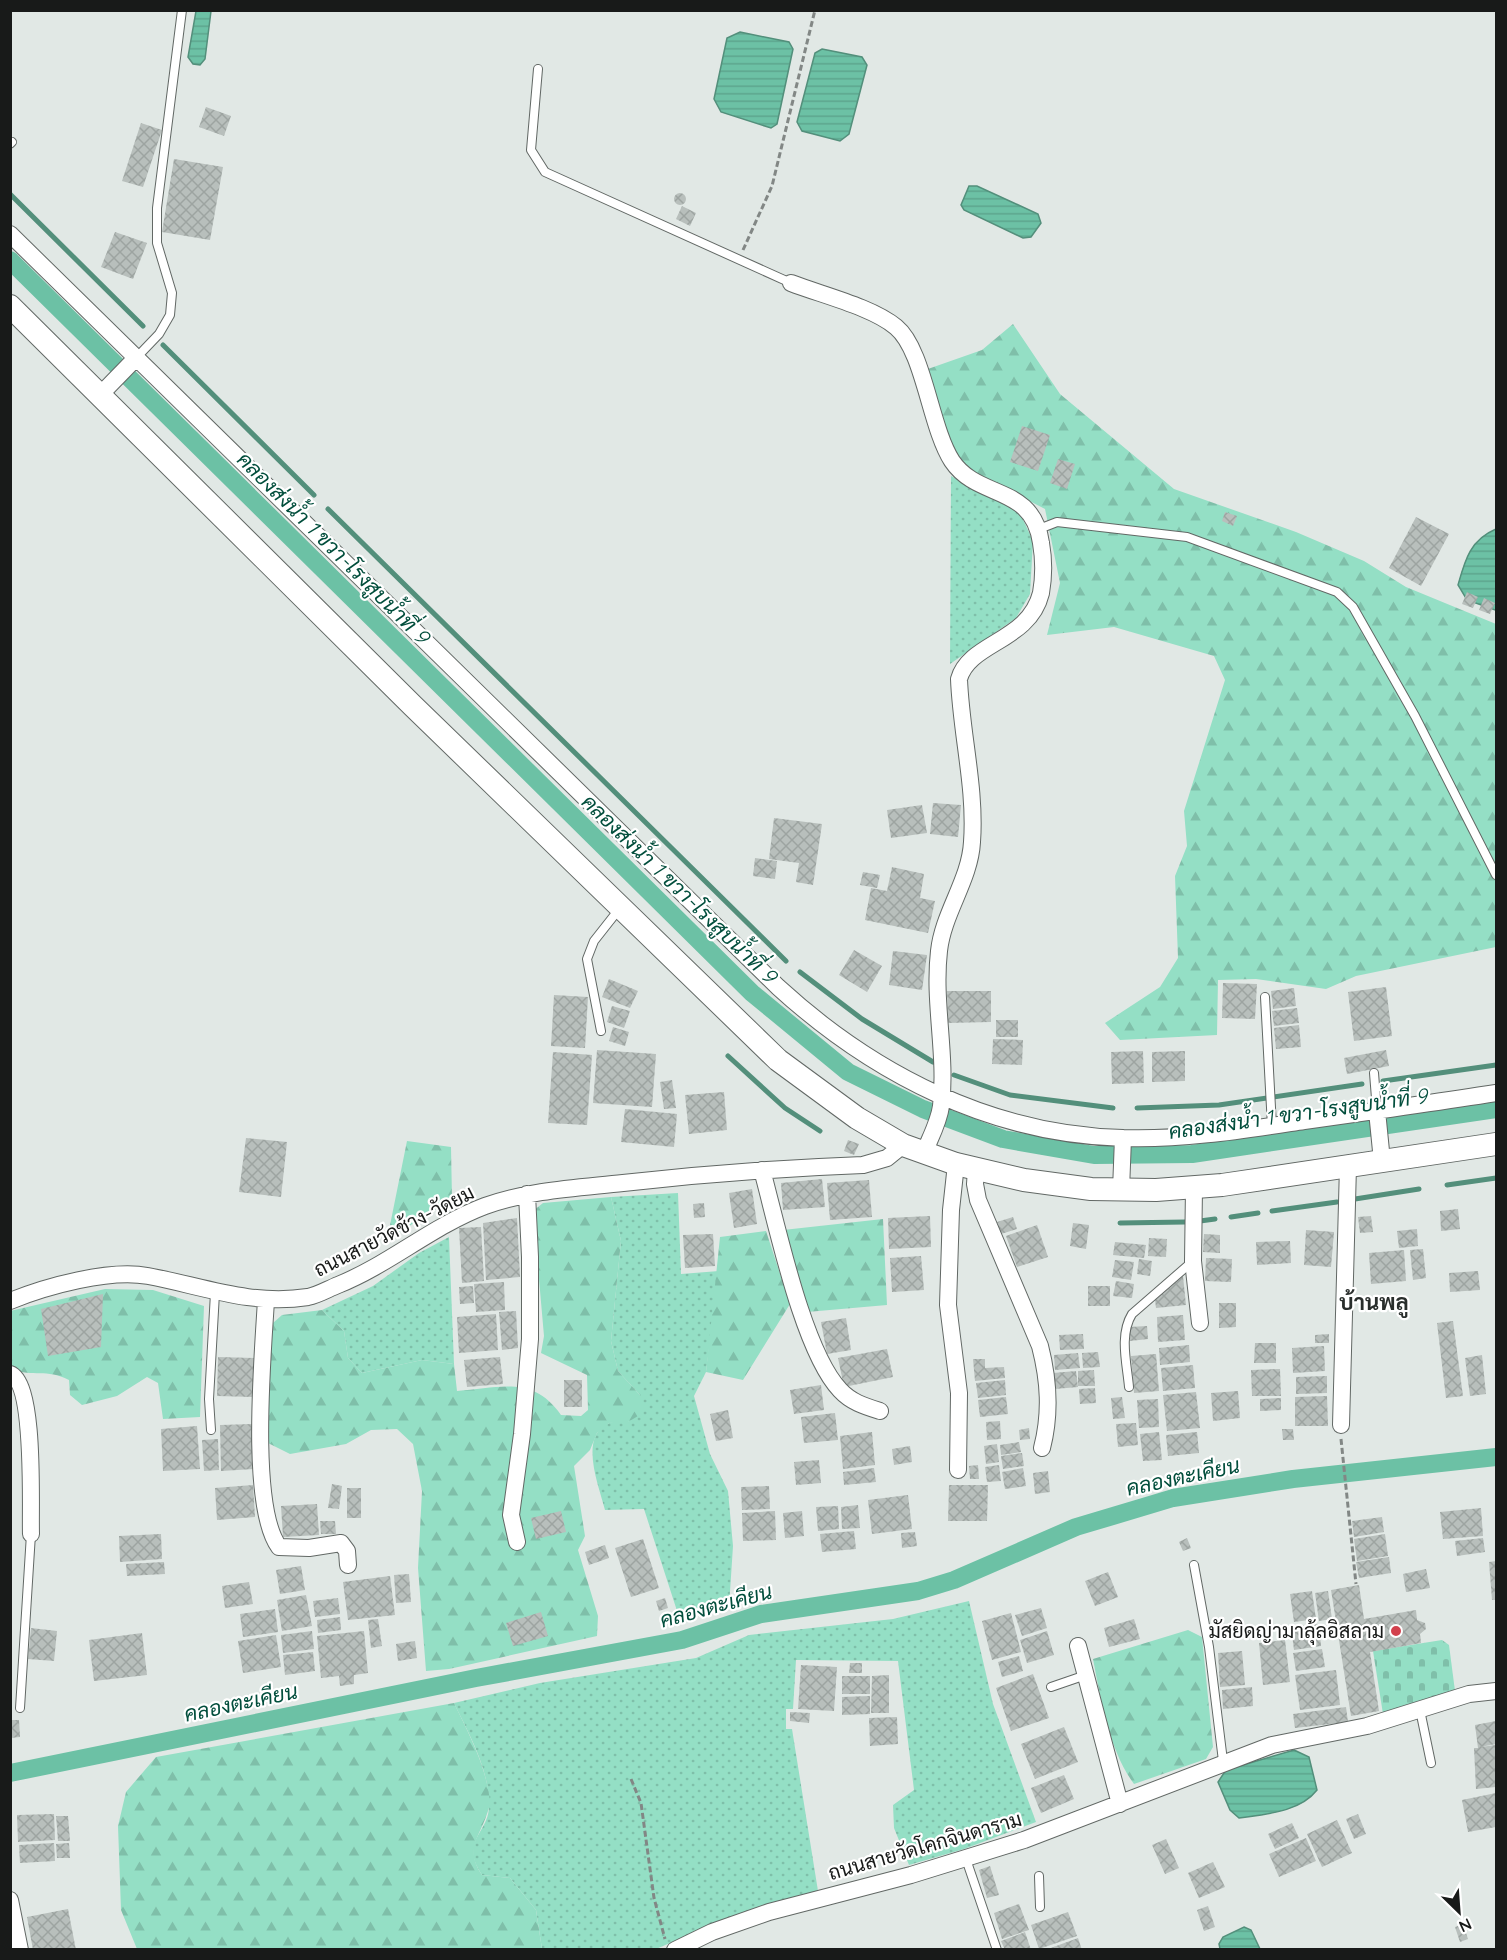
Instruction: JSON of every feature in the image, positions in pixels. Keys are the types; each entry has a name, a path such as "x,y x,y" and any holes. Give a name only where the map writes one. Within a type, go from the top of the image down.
{"main road":[{"path":"10,306 107,388 620,908 778,1060 857,1118 903,1145 928,1143 966,1166 1049,1184 1121,1181 1194,1188 1348,1166 1381,1154 1497,1144"}],"street":[{"path":"10,234 133,361 778,987 813,1019 853,1048 941,1103 1008,1121 1123,1144 1198,1135 1272,1121 1377,1114 1497,1093"},
{"path":"791,283 871,313 897,327 914,357 934,422 954,464 965,475 1027,508 1039,530 1044,563 1040,595 1033,610 1013,634 974,657 962,668 959,679 972,844 939,950 937,991 941,1103 928,1143"},
{"path":"107,388 133,361"},
{"path":"1377,1114 1381,1154"},
{"path":"1121,1181 1123,1144"},
{"name":"ถนนสายวัดช้าง-วัดยม","path":"10,1301 64,1283 145,1275 215,1293 266,1300 312,1296 387,1261 439,1227 485,1206 527,1194 762,1170 863,1165 887,1158 903,1145"},
{"path":"966,1166 975,1184 978,1200 1040,1346 1046,1368 1049,1406 1042,1448"},
{"path":"958,1470 959,1393 948,1305 951,1210 966,1166"},
{"path":"1341,1425 1348,1166"},
{"path":"762,1170 801,1309 823,1366 839,1389 854,1402 880,1411"},
{"path":"1194,1188 1193,1261 1200,1323"},
{"path":"517,1542 511,1515 522,1434 530,1339 527,1194"},
{"path":"266,1300 260,1407 263,1478 272,1536 279,1547 309,1548 341,1543 347,1551 348,1565"},
{"path":"10,1374 21,1383 25,1401 29,1434 31,1534"},
{"path":"1078,1646 1120,1804"},
{"name":"ถนนสายวัดโคกจินดาราม","path":"675,1950 712,1932 769,1912 966,1859 1120,1804 1223,1761 1272,1745 1367,1726 1469,1695 1497,1691"},
{"path":"10,1900 20,1950"}],"lane":[{"path":"133,361 159,334 170,315 172,293 157,243 157,208 182,10"},
{"path":"538,69 531,150 545,172 791,283"},
{"path":"1039,530 1057,522 1187,537 1337,592 1353,607 1403,696 1497,875"},
{"path":"601,1031 587,959 594,941 620,908"},
{"path":"1265,997 1272,1121"},
{"path":"1374,1073 1377,1114"},
{"path":"1129,1387 1125,1347 1127,1322 1132,1314 1193,1261"},
{"path":"211,1430 209,1399 215,1293"},
{"path":"20,1708 31,1534"},
{"path":"1194,1565 1209,1647 1223,1761"},
{"path":"1051,1687 1086,1676"},
{"path":"1420,1710 1431,1763"},
{"path":"966,1859 997,1950"},
{"path":"1039,1876 1040,1907"}],"path":[{"path":"738,260 772,186 814,10"},
{"path":"1341,1449 1356,1584"},
{"path":"631,1779 641,1803 654,1898 668,1950"}],"green space":[{"path":"1013,324 1060,394 1174,489 1296,532 1364,561 1406,587 1496,624 1496,947 1356,976 1326,989 1256,979 1218,980 1217,1035 1120,1040 1105,1023 1160,987 1178,958 1175,876 1187,846 1184,811 1225,680 1214,656 1114,627 1047,635 1060,583 1045,509 966,468 948,442 925,370 982,350"},
{"path":"951,476 1020,513 1033,541 1030,594 1016,618 950,664"},
{"path":"407,1141 451,1147 452,1199 387,1240"},
{"path":"678,1193 681,1274 719,1271 706,1372 694,1396 710,1454 728,1491 733,1546 729,1607 679,1617 644,1509 605,1510 593,1462 594,1439 600,1429 611,1422 628,1422 640,1395 618,1371 611,1341 621,1241 611,1197"},
{"path":"611,1197 621,1241 611,1341 618,1371 640,1395 643,1413 628,1422 609,1423 597,1433 590,1450 574,1466 585,1536 578,1550 598,1616 597,1636 449,1669 426,1671 418,1568 422,1491 413,1444 397,1429 371,1430 346,1444 290,1454 268,1443 266,1405 273,1323 282,1315 322,1310 344,1331 348,1358 362,1373 422,1360 454,1364 457,1391 501,1387 527,1389 550,1402 561,1415 581,1416 588,1410 587,1375 541,1353 544,1336 533,1211 543,1203"},
{"path":"883,1219 887,1305 807,1312 783,1230"},
{"path":"766,1231 790,1304 743,1380 706,1372 720,1237"},
{"path":"449,1237 454,1364 422,1360 362,1373 348,1358 344,1331 322,1310 373,1286 419,1253"},
{"path":"105,1289 153,1290 204,1306 200,1417 163,1419 158,1383 147,1377 117,1396 82,1405 70,1395 69,1380 53,1374 27,1373 11,1369 10,1311"},
{"path":"969,1601 993,1704 1036,1822 964,1849 909,1865 894,1828 893,1805 914,1790 898,1661 796,1660 793,1709 786,1709 786,1729 792,1729 818,1891 719,1922 656,1949 542,1949 536,1910 510,1878 482,1875 473,1854 476,1838 484,1824 489,1807 486,1780 478,1753 454,1703 540,1683 696,1658 749,1635 893,1619"},
{"path":"1188,1630 1202,1637 1213,1747 1206,1759 1134,1784 1125,1771 1112,1740 1093,1659"},
{"path":"1442,1640 1449,1645 1455,1691 1383,1714 1373,1651"},
{"path":"454,1703 477,1753 490,1801 475,1843 474,1857 477,1866 482,1875 510,1878 536,1910 542,1949 137,1949 121,1910 118,1826 126,1792 156,1757"}],"shaded area":[{"path":"196,11 211,11 205,59 200,65 193,64 188,57"},
{"path":"740,32 789,42 793,49 777,124 771,128 721,112 714,99 727,38"},
{"path":"822,49 862,57 867,65 849,134 840,141 802,131 797,122 815,53"},
{"path":"969,186 977,186 1038,214 1041,223 1031,237 1023,238 964,210 961,205"},
{"path":"1496,529 1495,610 1467,600 1458,585 1466,559 1474,545"},
{"path":"1294,1750 1309,1757 1317,1790 1310,1797 1282,1811 1260,1815 1239,1818 1230,1810 1218,1782 1226,1770"},
{"path":"1244,1927 1251,1930 1260,1949 1220,1949 1219,1944 1223,1937"}],"building":[{"path":"206,107 231,116 224,136 199,127"},
{"path":"141,123 162,130 143,187 122,181"},
{"path":"174,159 223,167 210,240 162,232"},
{"path":"682,193 686,199 682,205 678,205 674,197"},
{"path":"682,206 696,213 690,226 676,219"},
{"path":"115,232 147,243 133,279 101,267"},
{"path":"1022,426 1050,435 1038,471 1010,462"},
{"path":"1058,459 1075,464 1067,489 1050,483"},
{"path":"1225,512 1237,516 1233,526 1222,521"},
{"path":"1416,517 1449,534 1421,586 1389,568"},
{"path":"1467,592 1478,597 1473,608 1462,604"},
{"path":"1484,598 1495,603 1490,614 1479,610"},
{"path":"933,803 961,805 958,837 930,834"},
{"path":"922,805 927,833 891,838 887,810"},
{"path":"774,818 822,824 813,885 796,882 799,863 769,859"},
{"path":"755,858 777,861 775,879 753,876"},
{"path":"892,867 924,874 920,898 935,901 928,933 865,920 871,888 887,891"},
{"path":"863,872 880,875 877,888 860,885"},
{"path":"854,950 882,966 867,992 839,975"},
{"path":"893,951 927,955 922,990 889,985"},
{"path":"609,979 638,991 630,1008 602,997"},
{"path":"1223,983 1257,984 1255,1019 1222,1018"},
{"path":"1386,987 1392,1036 1354,1041 1348,992"},
{"path":"1294,988 1296,1006 1273,1009 1271,991"},
{"path":"947,991 991,991 991,1022 948,1023"},
{"path":"554,995 588,997 585,1048 551,1046"},
{"path":"612,1006 630,1011 624,1028 607,1022"},
{"path":"1297,1008 1299,1023 1274,1026 1272,1011"},
{"path":"996,1020 1018,1020 1018,1037 996,1037"},
{"path":"1299,1025 1301,1047 1276,1049 1274,1028"},
{"path":"613,1027 629,1032 625,1046 609,1041"},
{"path":"993,1039 1023,1040 1022,1065 992,1064"},
{"path":"597,1050 656,1054 652,1107 593,1103"},
{"path":"1386,1050 1389,1066 1347,1074 1344,1058"},
{"path":"1143,1051 1144,1083 1112,1084 1111,1052"},
{"path":"1185,1051 1185,1081 1152,1082 1152,1052"},
{"path":"553,1052 592,1055 587,1125 548,1123"},
{"path":"672,1080 676,1108 664,1109 660,1082"},
{"path":"724,1092 727,1130 689,1134 685,1095"},
{"path":"625,1109 677,1114 674,1147 621,1142"},
{"path":"246,1138 287,1142 281,1197 239,1192"},
{"path":"848,1140 859,1144 854,1155 844,1151"},
{"path":"822,1179 825,1207 783,1210 781,1183"},
{"path":"869,1180 872,1217 830,1220 827,1183"},
{"path":"752,1189 757,1224 734,1228 729,1193"},
{"path":"704,1203 705,1217 694,1218 693,1204"},
{"path":"1458,1209 1460,1229 1441,1231 1440,1211"},
{"path":"930,1216 931,1247 889,1249 888,1218"},
{"path":"1371,1216 1373,1232 1360,1233 1358,1217"},
{"path":"1013,1217 1017,1229 1001,1234 997,1222"},
{"path":"517,1218 520,1277 486,1280 483,1223"},
{"path":"1073,1223 1089,1225 1086,1249 1070,1246"},
{"path":"1037,1225 1048,1257 1017,1267 1006,1236"},
{"path":"481,1227 484,1281 462,1283 459,1228"},
{"path":"1417,1229 1418,1246 1399,1248 1397,1231"},
{"path":"1306,1230 1334,1232 1331,1267 1304,1265"},
{"path":"713,1234 715,1266 685,1268 683,1235"},
{"path":"1204,1234 1220,1235 1220,1253 1203,1252"},
{"path":"1149,1238 1167,1239 1166,1257 1148,1256"},
{"path":"1290,1241 1291,1263 1257,1265 1256,1242"},
{"path":"1115,1242 1146,1245 1144,1258 1113,1255"},
{"path":"1423,1249 1426,1278 1413,1280 1410,1250"},
{"path":"1404,1250 1406,1281 1371,1284 1369,1253"},
{"path":"921,1256 924,1290 892,1292 890,1258"},
{"path":"1206,1258 1232,1259 1231,1282 1205,1281"},
{"path":"1139,1259 1152,1261 1150,1276 1137,1274"},
{"path":"1115,1260 1134,1262 1131,1280 1112,1277"},
{"path":"1478,1271 1480,1290 1450,1292 1449,1273"},
{"path":"1183,1276 1186,1305 1156,1308 1155,1300"},
{"path":"1116,1281 1134,1284 1132,1298 1113,1296"},
{"path":"504,1282 505,1310 476,1312 474,1284"},
{"path":"473,1286 474,1303 460,1304 459,1287"},
{"path":"1088,1286 1110,1286 1110,1306 1088,1306"},
{"path":"103,1294 101,1347 48,1356 41,1309"},
{"path":"1219,1303 1236,1303 1236,1327 1219,1328"},
{"path":"516,1311 518,1348 502,1350 499,1312"},
{"path":"496,1314 498,1350 459,1353 457,1317"},
{"path":"1183,1315 1185,1340 1158,1342 1157,1317"},
{"path":"846,1318 851,1350 827,1354 821,1322"},
{"path":"1453,1321 1463,1396 1446,1398 1437,1323"},
{"path":"1147,1326 1148,1339 1130,1341 1129,1327"},
{"path":"1083,1334 1084,1349 1060,1350 1059,1335"},
{"path":"1329,1334 1329,1343 1315,1343 1315,1335"},
{"path":"1255,1343 1276,1343 1276,1363 1254,1363"},
{"path":"1189,1345 1190,1362 1160,1365 1159,1348"},
{"path":"1324,1346 1325,1371 1293,1373 1292,1348"},
{"path":"887,1349 893,1377 844,1387 838,1358"},
{"path":"1098,1352 1100,1367 1083,1368 1082,1353"},
{"path":"1078,1353 1080,1368 1055,1370 1054,1355"},
{"path":"1156,1354 1159,1391 1134,1393 1131,1356"},
{"path":"1482,1355 1486,1394 1470,1396 1465,1358"},
{"path":"218,1357 254,1358 253,1397 217,1396"},
{"path":"500,1357 503,1384 467,1387 464,1360"},
{"path":"973,1359 985,1359 985,1368 1004,1367 1005,1378 975,1381"},
{"path":"1193,1365 1195,1388 1163,1391 1161,1368"},
{"path":"1280,1369 1281,1396 1252,1396 1251,1370"},
{"path":"1094,1370 1095,1386 1078,1386 1078,1371"},
{"path":"1076,1371 1078,1387 1055,1389 1053,1373"},
{"path":"1327,1376 1327,1393 1296,1394 1296,1377"},
{"path":"564,1380 582,1380 582,1407 564,1407"},
{"path":"1005,1380 1006,1395 978,1398 976,1383"},
{"path":"821,1385 824,1410 794,1414 790,1390"},
{"path":"1095,1388 1096,1403 1080,1404 1079,1389"},
{"path":"1238,1391 1240,1418 1213,1421 1211,1393"},
{"path":"1196,1392 1200,1428 1167,1431 1163,1395"},
{"path":"1327,1396 1328,1426 1295,1426 1295,1397"},
{"path":"1006,1397 1008,1414 980,1417 978,1400"},
{"path":"1122,1397 1125,1418 1113,1419 1111,1398"},
{"path":"1281,1398 1281,1410 1260,1411 1260,1399"},
{"path":"1158,1399 1159,1427 1139,1428 1137,1400"},
{"path":"728,1410 733,1438 716,1441 710,1414"},
{"path":"835,1413 838,1440 804,1443 801,1417"},
{"path":"1000,1421 1001,1439 987,1440 986,1422"},
{"path":"1136,1423 1138,1445 1118,1447 1116,1424"},
{"path":"252,1424 254,1469 221,1471 220,1425"},
{"path":"197,1426 200,1469 163,1471 161,1429"},
{"path":"1029,1428 1030,1439 1020,1440 1019,1430"},
{"path":"1282,1429 1293,1429 1294,1440 1283,1440"},
{"path":"872,1432 875,1465 843,1469 840,1436"},
{"path":"1159,1432 1162,1460 1143,1461 1140,1434"},
{"path":"1197,1432 1199,1453 1168,1456 1166,1435"},
{"path":"218,1439 219,1470 204,1471 202,1440"},
{"path":"1019,1442 1021,1452 1001,1455 1000,1445"},
{"path":"997,1444 999,1462 986,1464 984,1446"},
{"path":"910,1446 912,1462 894,1465 892,1449"},
{"path":"1022,1453 1024,1466 1003,1469 1001,1456"},
{"path":"819,1460 821,1483 796,1485 794,1462"},
{"path":"978,1465 979,1479 970,1479 969,1466"},
{"path":"999,1465 1001,1481 987,1482 985,1467"},
{"path":"874,1468 876,1482 844,1485 843,1472"},
{"path":"1023,1468 1026,1486 1005,1489 1002,1472"},
{"path":"1048,1471 1050,1492 1035,1494 1033,1473"},
{"path":"332,1484 342,1486 339,1509 328,1508"},
{"path":"253,1485 255,1517 217,1520 215,1488"},
{"path":"949,1485 988,1485 987,1521 948,1521"},
{"path":"769,1486 770,1509 742,1510 741,1487"},
{"path":"347,1488 361,1488 361,1518 347,1518"},
{"path":"908,1495 912,1529 872,1534 868,1500"},
{"path":"317,1504 319,1535 283,1537 281,1506"},
{"path":"858,1505 860,1528 842,1529 841,1507"},
{"path":"838,1506 839,1529 818,1531 816,1507"},
{"path":"1481,1508 1483,1536 1443,1539 1440,1512"},
{"path":"561,1511 566,1532 536,1539 531,1518"},
{"path":"775,1511 776,1540 743,1541 742,1513"},
{"path":"802,1511 804,1536 785,1538 783,1513"},
{"path":"1382,1517 1384,1532 1354,1537 1352,1521"},
{"path":"320,1521 335,1521 336,1534 321,1534"},
{"path":"854,1531 856,1549 822,1552 820,1534"},
{"path":"915,1532 917,1546 902,1548 901,1533"},
{"path":"161,1534 162,1559 120,1562 119,1536"},
{"path":"1385,1534 1388,1556 1357,1561 1354,1539"},
{"path":"1187,1538 1191,1548 1183,1551 1179,1542"},
{"path":"1483,1538 1485,1552 1457,1556 1455,1541"},
{"path":"643,1539 659,1588 631,1597 615,1548"},
{"path":"605,1545 609,1558 589,1565 585,1552"},
{"path":"1389,1557 1391,1573 1359,1578 1356,1562"},
{"path":"1496,1561 1496,1600 1492,1600 1489,1562"},
{"path":"164,1562 165,1574 127,1576 126,1564"},
{"path":"301,1566 305,1590 280,1594 276,1570"},
{"path":"1426,1569 1430,1588 1406,1592 1403,1574"},
{"path":"1108,1572 1118,1597 1095,1606 1085,1581"},
{"path":"409,1574 411,1602 396,1603 394,1575"},
{"path":"390,1576 395,1615 348,1620 343,1582"},
{"path":"249,1582 253,1604 225,1608 222,1586"},
{"path":"1359,1585 1364,1619 1416,1610 1417,1620 1425,1623 1426,1629 1420,1634 1421,1643 1370,1652 1379,1711 1351,1716 1331,1590"},
{"path":"1312,1591 1316,1619 1294,1622 1290,1594"},
{"path":"1328,1591 1332,1619 1319,1621 1315,1593"},
{"path":"306,1595 312,1626 282,1631 277,1600"},
{"path":"338,1598 340,1614 315,1617 313,1601"},
{"path":"665,1598 668,1608 659,1611 656,1601"},
{"path":"1041,1608 1047,1628 1022,1636 1015,1615"},
{"path":"275,1609 278,1632 243,1637 240,1614"},
{"path":"541,1612 548,1636 513,1646 506,1623"},
{"path":"1011,1613 1021,1652 992,1660 982,1621"},
{"path":"340,1617 341,1630 318,1633 317,1620"},
{"path":"378,1619 382,1646 371,1648 368,1620"},
{"path":"1134,1619 1140,1639 1109,1647 1104,1628"},
{"path":"1319,1624 1321,1646 1294,1650 1291,1627"},
{"path":"31,1628 57,1631 54,1661 28,1659"},
{"path":"312,1631 314,1649 283,1653 281,1635"},
{"path":"364,1631 368,1673 354,1675 354,1684 340,1686 339,1676 321,1678 317,1636"},
{"path":"1047,1631 1054,1655 1027,1663 1020,1640"},
{"path":"142,1633 147,1675 94,1681 89,1640"},
{"path":"276,1635 281,1667 243,1673 238,1641"},
{"path":"1285,1640 1290,1682 1263,1685 1259,1643"},
{"path":"415,1641 417,1658 398,1661 396,1644"},
{"path":"1322,1649 1325,1667 1296,1671 1293,1653"},
{"path":"1242,1651 1245,1685 1220,1687 1218,1653"},
{"path":"313,1652 315,1671 285,1675 283,1655"},
{"path":"1019,1656 1023,1671 1002,1677 998,1662"},
{"path":"850,1663 862,1663 862,1673 849,1673"},
{"path":"801,1665 837,1667 834,1711 798,1709"},
{"path":"1336,1670 1340,1705 1300,1710 1295,1675"},
{"path":"1033,1674 1049,1718 1011,1731 996,1688"},
{"path":"889,1675 889,1713 871,1713 872,1676"},
{"path":"842,1676 870,1676 870,1694 842,1694"},
{"path":"1252,1687 1253,1706 1223,1709 1222,1690"},
{"path":"870,1696 870,1714 842,1715 842,1697"},
{"path":"1346,1707 1348,1722 1295,1728 1293,1714"},
{"path":"790,1712 810,1713 809,1723 790,1721"},
{"path":"897,1717 898,1744 870,1746 869,1718"},
{"path":"10,1720 19,1720 20,1737 11,1738"},
{"path":"1496,1721 1496,1744 1480,1747 1496,1745 1496,1787 1476,1789 1474,1748 1478,1748 1475,1725"},
{"path":"1064,1727 1078,1762 1035,1779 1021,1744"},
{"path":"1064,1775 1074,1799 1041,1813 1031,1788"},
{"path":"1496,1793 1496,1827 1468,1832 1462,1800"},
{"path":"54,1814 55,1840 18,1842 17,1815"},
{"path":"1358,1814 1366,1834 1354,1839 1346,1819"},
{"path":"56,1816 68,1816 70,1841 58,1841"},
{"path":"1337,1820 1352,1853 1322,1867 1307,1834"},
{"path":"1292,1823 1299,1838 1275,1849 1268,1834"},
{"path":"1306,1838 1316,1861 1279,1877 1269,1854"},
{"path":"1166,1839 1179,1868 1165,1874 1152,1845"},
{"path":"54,1843 55,1861 20,1863 19,1845"},
{"path":"69,1843 70,1858 57,1858 56,1844"},
{"path":"1213,1862 1225,1887 1199,1898 1188,1873"},
{"path":"990,1866 999,1895 987,1898 979,1870"},
{"path":"1019,1904 1029,1930 1002,1939 994,1913"},
{"path":"1208,1906 1215,1927 1204,1931 1197,1910"},
{"path":"68,1909 76,1950 33,1950 27,1917"},
{"path":"1068,1912 1077,1936 1039,1949 1031,1925"},
{"path":"1463,1924 1468,1939 1460,1942 1455,1927"},
{"path":"1025,1932 1031,1950 1005,1950 1001,1941"},
{"path":"1078,1938 1082,1950 1048,1950 1048,1949"}],"waterway":[{"path":"10,194 143,326"},
{"name":"คลองส่งน้ำ 1 ขวา-โรงสูบน้ำที่ 9","path":"10,260 752,993 848,1072 923,1109 1003,1139 1094,1155 1192,1154 1496,1109"},
{"path":"163,345 314,495"},
{"path":"328,509 786,961"},
{"path":"800,972 862,1019 933,1062"},
{"path":"728,1056 785,1108 820,1131"},
{"path":"1383,1081 1496,1065"},
{"path":"954,1075 1010,1095 1113,1108"},
{"path":"1137,1108 1219,1105 1362,1084"},
{"path":"1447,1185 1496,1178"},
{"path":"1355,1199 1419,1189"},
{"path":"1272,1211 1337,1202"},
{"path":"1231,1217 1258,1213"},
{"path":"1200,1221 1215,1219"},
{"path":"1120,1223 1185,1222"},
{"name":"คลองตะเคียน","path":"10,1773 476,1678 682,1640 761,1614 918,1591 954,1580 1076,1527 1173,1498 1293,1479 1496,1457"}],"place":[{"name":"มัสยิดญ่ามาลุ้ลอิสลาม","path":"1396,1631"}],"district":[{"name":"บ้านพลู","path":"1374,1302"}]}
